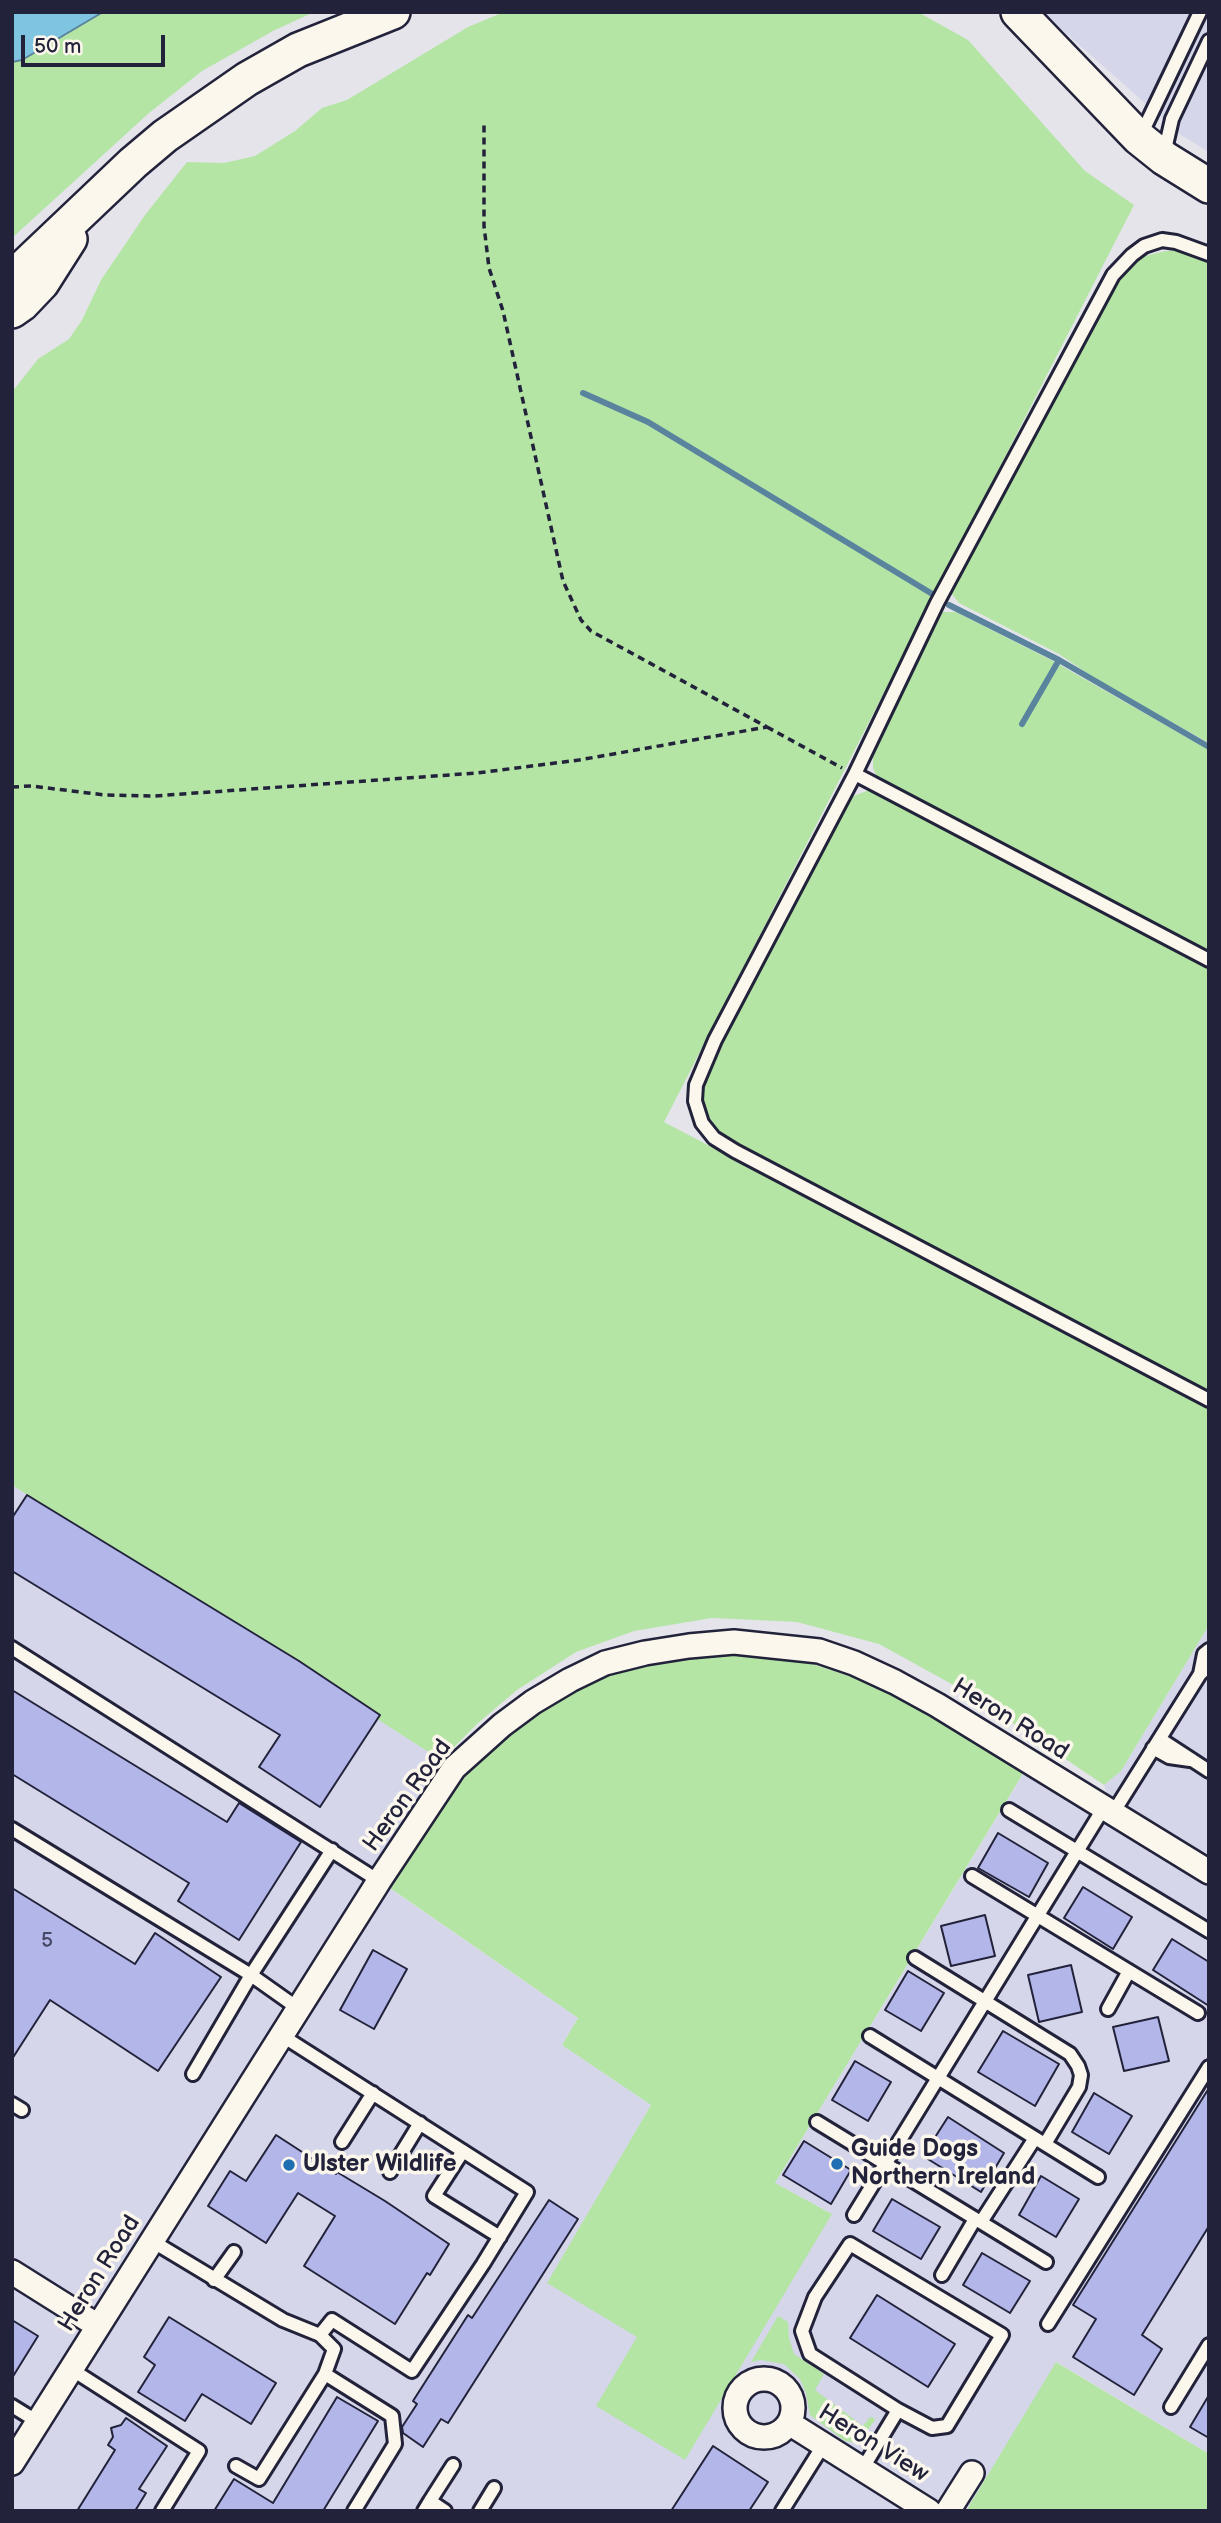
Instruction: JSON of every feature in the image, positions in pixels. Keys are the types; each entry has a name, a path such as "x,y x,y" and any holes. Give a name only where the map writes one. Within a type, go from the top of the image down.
{"street":[{"path":"13,307 22,304 42,283 95,198 165,136 247,79 298,50 393,12"},
{"path":"1018,12 1151,148 1209,186"},
{"name":"Heron Road","path":"12,2463 379,1881 454,1768 502,1725 542,1696 605,1663 645,1653 734,1642 819,1651 854,1663 937,1705 1209,1872"},
{"path":"12,2272 98,2326"},
{"name":"Heron View","path":"789,2423 929,2511"},
{"name":"Heron View","path":"948,2511 972,2473"}],"lane":[{"path":"1151,148 1200,12"},
{"path":"1151,148 1172,118 1209,41"},
{"path":"1209,254 1162,240 1144,246 1113,275 937,603 851,772 710,1051 696,1085 695,1101 702,1123 714,1138 735,1151 1209,1400"},
{"path":"851,772 1209,960"},
{"path":"12,1648 379,1881"},
{"path":"854,2215 1076,1851 1156,1744 1204,1670 1204,1654 1209,1650"},
{"path":"1156,1744 1178,1749 1209,1771"},
{"path":"1009,1810 1209,1931"},
{"path":"12,1829 251,1975 299,2008"},
{"path":"192,2074 251,1975 332,1850"},
{"path":"972,1876 1198,2013"},
{"path":"915,1958 1070,2054 1079,2066 1081,2075 1079,2087 978,2220 942,2274"},
{"path":"1108,2009 1129,1971"},
{"path":"282,2035 527,2192 412,2371 332,2320 320,2335"},
{"path":"870,2036 1098,2177"},
{"path":"1048,2323 1209,2067"},
{"path":"342,2142 373,2093"},
{"path":"817,2122 1046,2262"},
{"path":"390,2172 420,2123"},
{"path":"463,2151 434,2196 500,2237"},
{"path":"152,2241 283,2320 320,2335 334,2349 325,2374 259,2479 236,2466"},
{"path":"850,2244 1002,2335 947,2426 932,2428 898,2410 810,2354 802,2331 815,2297 850,2244"},
{"path":"214,2280 234,2252"},
{"path":"1171,2407 1209,2345"},
{"path":"71,2369 199,2451 162,2511"},
{"path":"325,2374 392,2416 395,2444 354,2511"},
{"path":"12,2406 38,2422"},
{"path":"863,2468 898,2410"},
{"path":"782,2511 824,2444"},
{"path":"445,2511 427,2506 453,2465"},
{"path":"480,2511 494,2488"}],"path":[{"path":"484,122 484,226 489,268 503,311 563,581 580,620 591,631 851,772"},
{"path":"12,787 31,786 105,795 154,796 477,774 579,760 768,727"}],"shaded area":[{"path":"1042,12 1209,12 1209,152 1181,135"},
{"path":"12,1485 454,1768 379,1881 578,2018 562,2045 651,2105 548,2283 832,2214 775,2183 1030,1763 1113,1812 1104,1785 1121,1771 1209,1625 1209,2454 1057,2362 966,2511 12,2511"}],"green space":[{"path":"103,12 314,12 273,31 202,71 149,113 12,238 12,62 22,60"},
{"path":"504,12 918,12 968,40 1085,171 1134,205 664,1122 1209,1409 1209,1625 1121,1771 1104,1785 968,1693 879,1644 797,1622 712,1618 634,1631 576,1652 517,1690 478,1723 441,1760 12,1485 12,392 38,359 69,339 82,320 101,280 145,215 187,162 224,163 255,156 295,131 322,108 347,100 468,27"},
{"path":"1165,251 1183,251 1209,261 1209,743 1100,682 1059,654 959,603 951,593 1115,281 1126,267 1141,257"},
{"path":"941,612 956,612 1053,661 1209,750 1209,957 884,784 877,777 873,768 873,748"},
{"path":"872,789 1209,966 1209,1394 719,1135 704,1115 701,1094 707,1069 844,805 851,797"},
{"path":"735,1653 794,1658 889,1689 1024,1772 775,2183 832,2214 685,2460 596,2406 637,2337 547,2283 651,2105 562,2045 578,2018 390,1888 457,1786 481,1759 522,1723 574,1691 617,1671 660,1660"},
{"path":"778,2316 788,2322 794,2354 824,2374 815,2390 863,2426 870,2417 874,2418 858,2443 845,2441 810,2415 800,2379 784,2364 761,2360 751,2362"},
{"path":"1056,2362 1209,2454 1209,2511 966,2511"}],"water":[{"path":"12,12 103,12 22,60 12,62"}],"building":[{"path":"27,1495 299,1661 380,1715 320,1807 259,1767 280,1735 12,1571 12,1518"},
{"path":"12,1690 227,1822 239,1803 301,1842 239,1940 178,1901 189,1883 12,1774"},
{"path":"998,1833 1048,1863 1029,1897 978,1868"},
{"path":"1083,1887 1132,1917 1113,1949 1064,1918"},
{"path":"12,1888 135,1964 155,1933 221,1977 158,2071 50,2000 12,2059"},
{"path":"985,1915 995,1956 951,1966 941,1926"},
{"path":"1172,1939 1209,1962 1209,2006 1153,1970"},
{"path":"373,1950 407,1969 374,2029 340,2010"},
{"path":"1071,1965 1082,2012 1039,2022 1028,1975"},
{"path":"908,1971 944,1993 921,2031 885,2010"},
{"path":"1158,2017 1169,2061 1124,2071 1113,2027"},
{"path":"1003,2031 1059,2064 1035,2106 978,2072"},
{"path":"855,2061 891,2082 868,2121 832,2100"},
{"path":"1209,2088 1209,2226 1142,2335 1162,2349 1134,2395 1073,2357 1096,2319 1073,2305"},
{"path":"1094,2093 1132,2116 1109,2154 1072,2132"},
{"path":"948,2117 1004,2153 981,2192 923,2156"},
{"path":"276,2135 336,2174 337,2172 385,2201 449,2244 395,2324 304,2266 335,2216 298,2193 266,2243 208,2206 230,2171 246,2181"},
{"path":"804,2141 851,2170 831,2204 783,2175"},
{"path":"1041,2176 1079,2199 1056,2237 1019,2215"},
{"path":"892,2199 940,2227 921,2259 873,2231"},
{"path":"549,2200 578,2219 448,2423 441,2419 423,2447 403,2433 402,2427 417,2404 413,2401 468,2315 472,2318"},
{"path":"982,2253 1030,2281 1010,2313 963,2285"},
{"path":"877,2295 955,2344 928,2387 850,2338"},
{"path":"169,2317 276,2383 251,2424 202,2394 185,2421 138,2392 155,2365 144,2357"},
{"path":"12,2320 38,2336 12,2378"},
{"path":"1209,2395 1209,2438 1190,2427"},
{"path":"337,2397 378,2421 323,2511 214,2511 234,2479 273,2503"},
{"path":"126,2418 167,2446 139,2489 146,2493 135,2511 77,2511 115,2450 108,2445 113,2437 111,2428 121,2425"},
{"path":"713,2446 768,2482 749,2511 671,2511"}],"waterway":[{"path":"583,393 648,422 934,595"},
{"path":"949,605 1059,660"},
{"path":"1022,724 1059,660 1209,747"}],"place":[{"name":"Guide Dogs Northern Ireland","path":"837,2164"},
{"name":"Ulster Wildlife","path":"289,2165"}]}
